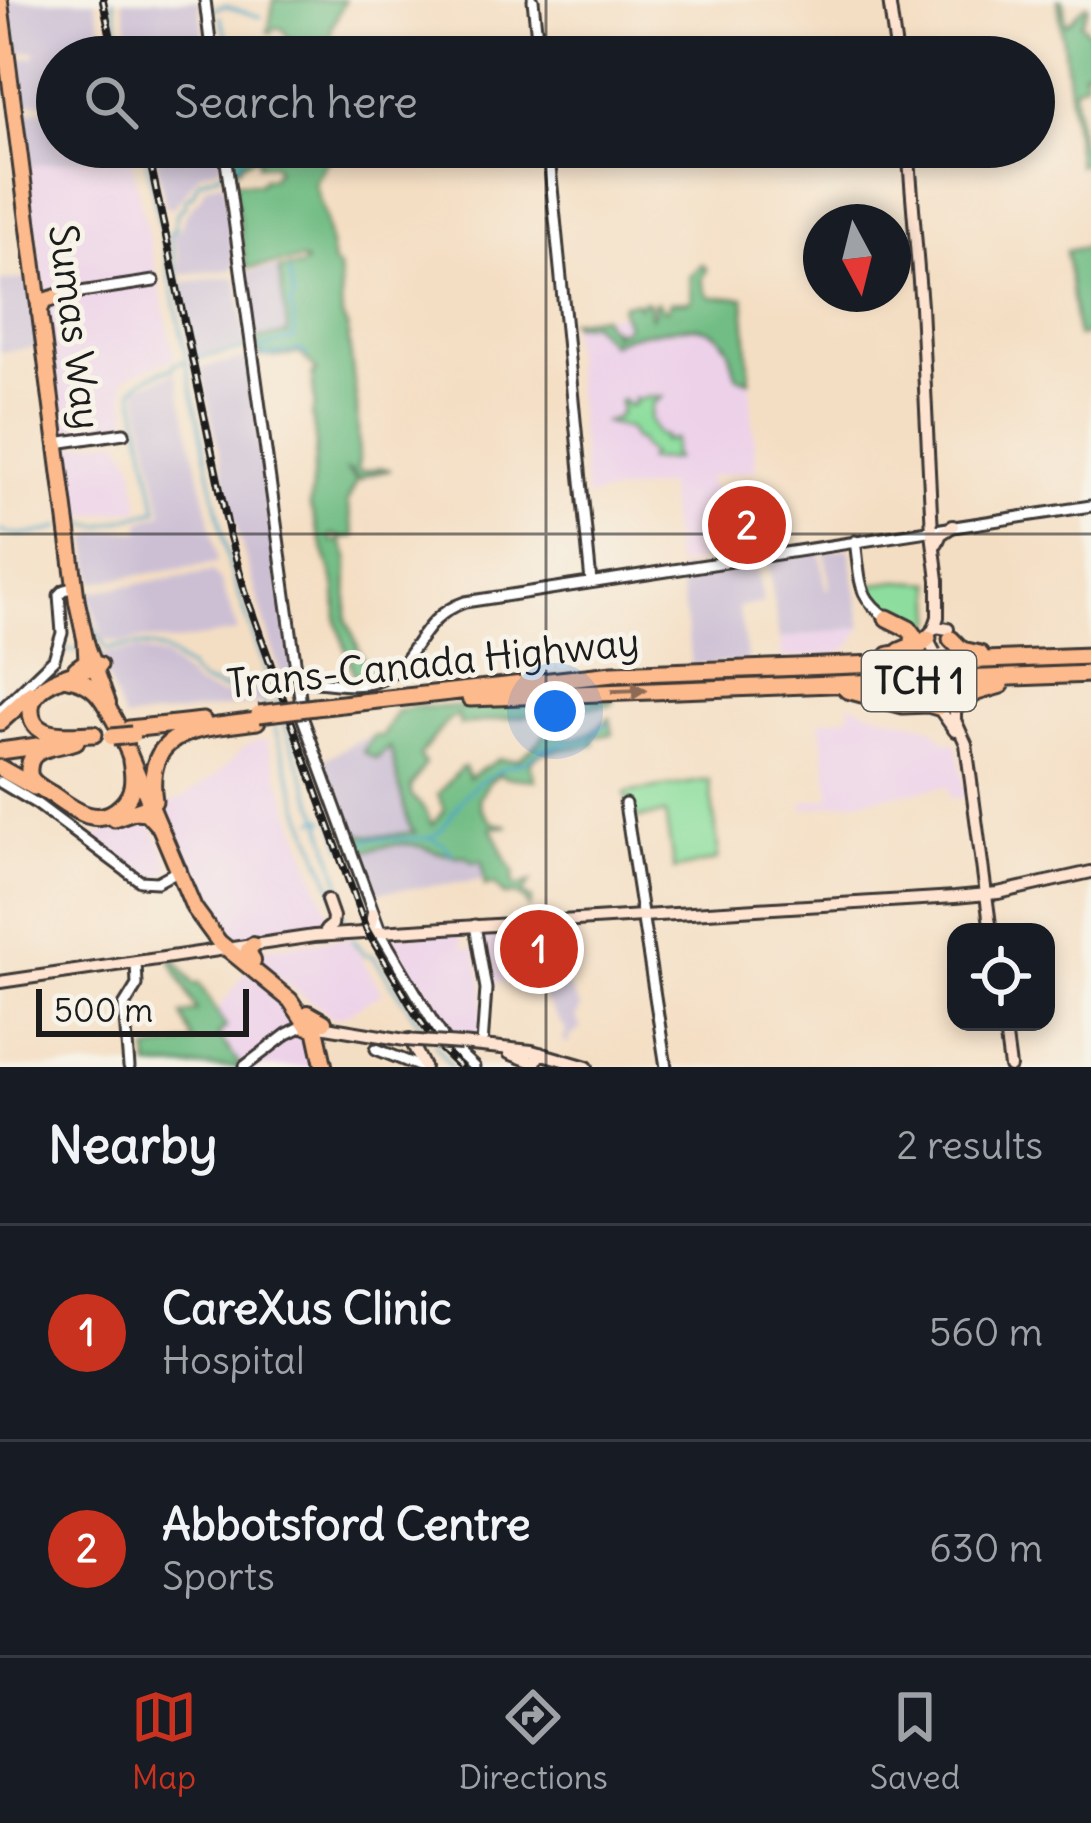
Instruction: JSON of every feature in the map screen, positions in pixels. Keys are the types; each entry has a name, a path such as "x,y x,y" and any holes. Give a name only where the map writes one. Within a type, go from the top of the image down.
{"highway":[{"name":"Sumas Way","path":"0,2 61,448 66,524 86,643 146,806 180,869"},
{"path":"38,304 60,296"},
{"name":"Sumas Way","path":"76,588 116,732 146,806"},
{"path":"869,657 913,645 912,632 884,615"},
{"path":"76,669 87,661 86,643"},
{"path":"787,667 916,650 973,694 991,687 1091,675"},
{"path":"748,687 846,690 903,705 928,704 942,668 962,650 976,654 1091,652"},
{"name":"Trans-Canada Highway","path":"0,748 562,678 1091,652"},
{"path":"0,722 48,680 96,665"},
{"path":"59,678 92,686 116,732 52,734 33,721 34,695 59,678 96,665"},
{"name":"Trans-Canada Highway","path":"315,711 439,699 1091,675"},
{"path":"259,718 172,740 154,763 146,812 157,824 210,932 290,990 309,1027 321,1067"},
{"name":"Trans-Canada Highway","path":"0,748 116,732"},
{"path":"76,741 37,753 29,772 37,784 86,816 112,814 125,802 132,789 131,761"},
{"path":"0,768 86,819 106,820 146,806"},
{"path":"163,880 177,882 193,897 234,949 281,991 309,1027"}],"main road":[{"path":"889,0 893,36"},
{"path":"911,168 942,668 964,747 984,880 991,898 991,923"},
{"path":"935,544 953,526"},
{"path":"918,531 935,544"},
{"path":"955,763 964,747"},
{"path":"0,982 234,949 475,925 991,898 1091,872"},
{"path":"326,931 333,922 327,900"},
{"path":"373,913 370,924 381,933"},
{"path":"137,962 326,931 381,933"},
{"path":"309,1027 403,1034 414,1044 420,1064"},
{"path":"1005,1031 1010,1067"},
{"path":"358,1032 482,1046 587,1067"},
{"path":"358,1032 376,1048"}],"street":[{"path":"205,0 209,36"},
{"path":"533,0 536,36"},
{"path":"227,168 300,705 373,913"},
{"path":"550,168 591,582"},
{"path":"60,296 154,281"},
{"path":"38,304 82,291"},
{"path":"61,448 124,433"},
{"path":"298,682 376,681 403,663 429,624 452,607 475,600 1091,506"},
{"path":"855,541 870,606 904,624 942,668"},
{"path":"0,711 54,659 62,633 59,595 76,588"},
{"path":"0,782 140,881 163,880 180,869"},
{"path":"626,804 666,1067"},
{"path":"475,925 487,989 482,1046"},
{"path":"381,933 445,1040 474,1067"},
{"path":"129,1067 124,1006 137,985 137,962"},
{"path":"245,1066 309,1027"},
{"path":"376,1048 420,1064"}],"shaded area":[{"path":"9,0 95,0 103,36 36,36 36,103 20,102 14,59 35,57 35,51 15,52"},
{"path":"122,0 198,0 204,36 130,36"},
{"path":"36,111 36,165 28,166 25,112"},
{"path":"28,166 133,168 175,358 127,377 130,429 66,437 60,433"},
{"path":"158,168 216,168 200,173 174,207 166,208"},
{"path":"224,181 234,266 232,270 181,274 172,234 179,231 206,186"},
{"path":"278,268 288,337 255,341 247,272"},
{"path":"233,277 246,346 198,356 183,282"},
{"path":"30,278 39,347 0,352 0,281"},
{"path":"744,298 756,470 708,477 715,497 758,490 768,548 675,565 667,485 586,497 569,321"},
{"path":"248,358 296,687 285,689 234,519 201,368"},
{"path":"176,373 216,563 94,582 88,538 96,533 141,532 140,522 163,513 137,387"},
{"path":"120,438 134,466 140,509 70,518 65,451"},
{"path":"849,548 862,627 779,639 768,559 820,551 826,590 830,588 825,552"},
{"path":"756,562 763,603 738,607 748,662 692,665 678,570"},
{"path":"212,572 220,579 238,632 171,642 103,639 89,592"},
{"path":"862,627 852,645 836,655 779,659 779,639"},
{"path":"139,650 165,657 196,686 221,695 257,690 262,703 124,720 99,655"},
{"path":"849,702 930,727 947,742 955,742 967,797 951,799 948,786 804,809 803,802 831,798 820,721 850,716"},
{"path":"371,737 389,746 409,825 417,833 350,834 324,763"},
{"path":"266,740 331,921 322,928 237,941 206,909 162,805 183,798 216,775 245,747"},
{"path":"140,817 148,818 170,866 158,878 143,878 93,838"},
{"path":"408,844 483,861 485,880 369,893 356,854"},
{"path":"537,923 550,957 528,968 535,983 489,983 481,931"},
{"path":"461,931 463,948 475,948 483,986 480,1036 455,1035 425,991 417,991 389,940"},
{"path":"348,937 383,993 334,1018 251,950"},
{"path":"550,957 581,1008 576,1017 581,1028 570,1037 570,1044 563,1042 566,1030 528,969"},
{"path":"247,970 296,1017 308,1045 308,1067 242,1067 209,1022"}],"green space":[{"path":"274,0 345,0 330,36 287,36 275,27 268,32"},
{"path":"1058,0 1063,0 1066,24 1088,8 1081,23 1091,35 1091,69 1083,71 1086,82 1074,88 1079,138 1086,153 1091,153 1091,163 1078,165"},
{"path":"323,168 314,183 333,264 339,268 357,405 357,468 362,472 391,470 360,480 346,470 357,481 347,502 355,536 330,536 332,542 341,541 348,557 347,620 364,661 388,669 375,678 354,675 337,622 336,588 310,507 316,445 312,375 317,371 300,353 259,356 256,339 288,334 279,269 306,263 246,268 233,181 259,184 277,170"},
{"path":"1091,246 1091,334 1077,336 1066,251"},
{"path":"701,264 707,269 702,280 711,297 744,298 750,380 737,377 728,348 706,329 668,329 611,344 591,323 569,321 602,316 613,337 615,330 627,326 623,304 636,302 639,307 642,301 648,302 651,317 657,302 665,310 670,302 690,301 689,277"},
{"path":"662,397 652,404 650,419 658,435 665,436 663,441 675,439 675,459 647,460 650,454 629,429 605,422 621,411 620,401 629,406 634,398"},
{"path":"933,583 935,619 931,626 894,614 868,585"},
{"path":"613,698 607,705 460,725 458,715 447,721 420,755 425,765 411,795 432,825 444,810 438,794 461,768 465,767 468,778 499,759 518,760 546,733 575,738 610,718 613,734 594,737 594,745 540,753 530,763 535,780 500,774 479,798 491,822 509,826 491,828 514,872 512,884 518,887 530,882 522,894 532,900 529,908 524,900 514,894 505,896 494,884 485,886 482,861 406,844 356,854 350,834 415,832 409,825 390,747 376,759 363,752 373,736 382,736 397,711"},
{"path":"709,780 717,860 674,870 665,814 631,819 625,793"},
{"path":"175,959 194,985 199,983 226,1027 218,1035 242,1067 149,1067 148,1051 194,1042 182,1015 197,1011 171,960"}],"waterway":[{"path":"113,0 120,36"},
{"path":"211,10 225,6 261,17"},
{"path":"220,17 226,36"},
{"path":"148,168 186,356"},
{"path":"223,172 199,181 177,213 176,229 169,234 196,358 245,349"},
{"path":"255,347 295,338 289,272"},
{"path":"262,348 264,356 301,350 307,356"},
{"path":"81,524 101,526 157,510 133,389 186,360"},
{"path":"186,361 230,568 269,681"},
{"path":"0,531 30,534 60,527"},
{"path":"76,540 84,584"},
{"path":"85,593 92,624 106,649 158,649 190,669 201,682 225,689 255,683 266,706"},
{"path":"63,650 78,651"},
{"path":"0,700 25,680"},
{"path":"265,681 269,681 278,708"},
{"path":"281,716 344,896"},
{"path":"272,720 303,815 347,924"},
{"path":"355,846 369,839 431,838 479,782 541,750 586,738 608,723"},
{"path":"332,818 344,849"},
{"path":"315,821 325,821"},
{"path":"431,838 452,854"},
{"path":"352,939 365,956"},
{"path":"369,954 429,1037"},
{"path":"435,1044 451,1067"}],"railway":[{"path":"103,0 111,36"},
{"path":"151,168 230,537 248,601 366,929 417,1016 460,1067"}],"place":[{"name":"Abbotsford Centre","path":"747,525"},
{"name":"CareXus Clinic","path":"539,949"}]}
